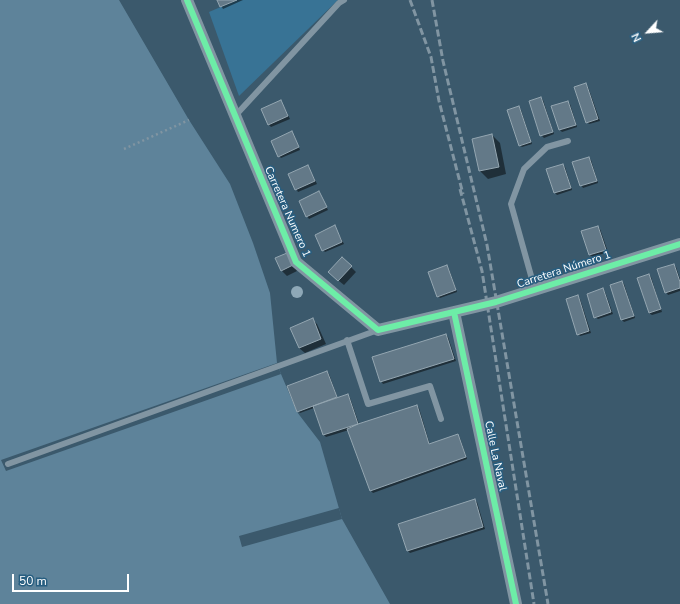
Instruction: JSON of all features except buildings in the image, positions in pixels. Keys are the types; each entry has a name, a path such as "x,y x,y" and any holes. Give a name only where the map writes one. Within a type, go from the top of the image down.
{"street":[{"name":"Carretera Numero 1","path":"187,0 296,262 378,330"},
{"name":"Carretera Número 1","path":"454,312 487,305 680,244"},
{"path":"378,330 454,312"},
{"name":"Calle La Naval","path":"454,312 516,604"}],"lane":[{"path":"235,116 344,0"},
{"path":"535,290 511,204 524,169 548,148 568,141"},
{"path":"8,464 378,330"},
{"path":"347,340 368,404 430,386 441,419"}],"path":[{"path":"124,149 189,120"}],"shaded area":[{"path":"0,0 119,0 189,120 230,184 253,243 270,293 277,363 281,374 297,412 320,442 342,519 390,604 0,604"},
{"path":"237,0 338,0 239,96 209,12"}],"pier":[{"path":"277,363 281,374 6,471 1,460"},
{"path":"339,508 342,519 242,547 239,536"}],"railway":[{"path":"410,0 431,57 439,101 463,194"},
{"path":"432,0 443,61 487,245 548,604"},
{"path":"460,189 482,271 534,604"}],"cycle path":[{"path":"187,0 296,262 378,330 496,302 680,244"},
{"path":"454,312 516,604"}]}
